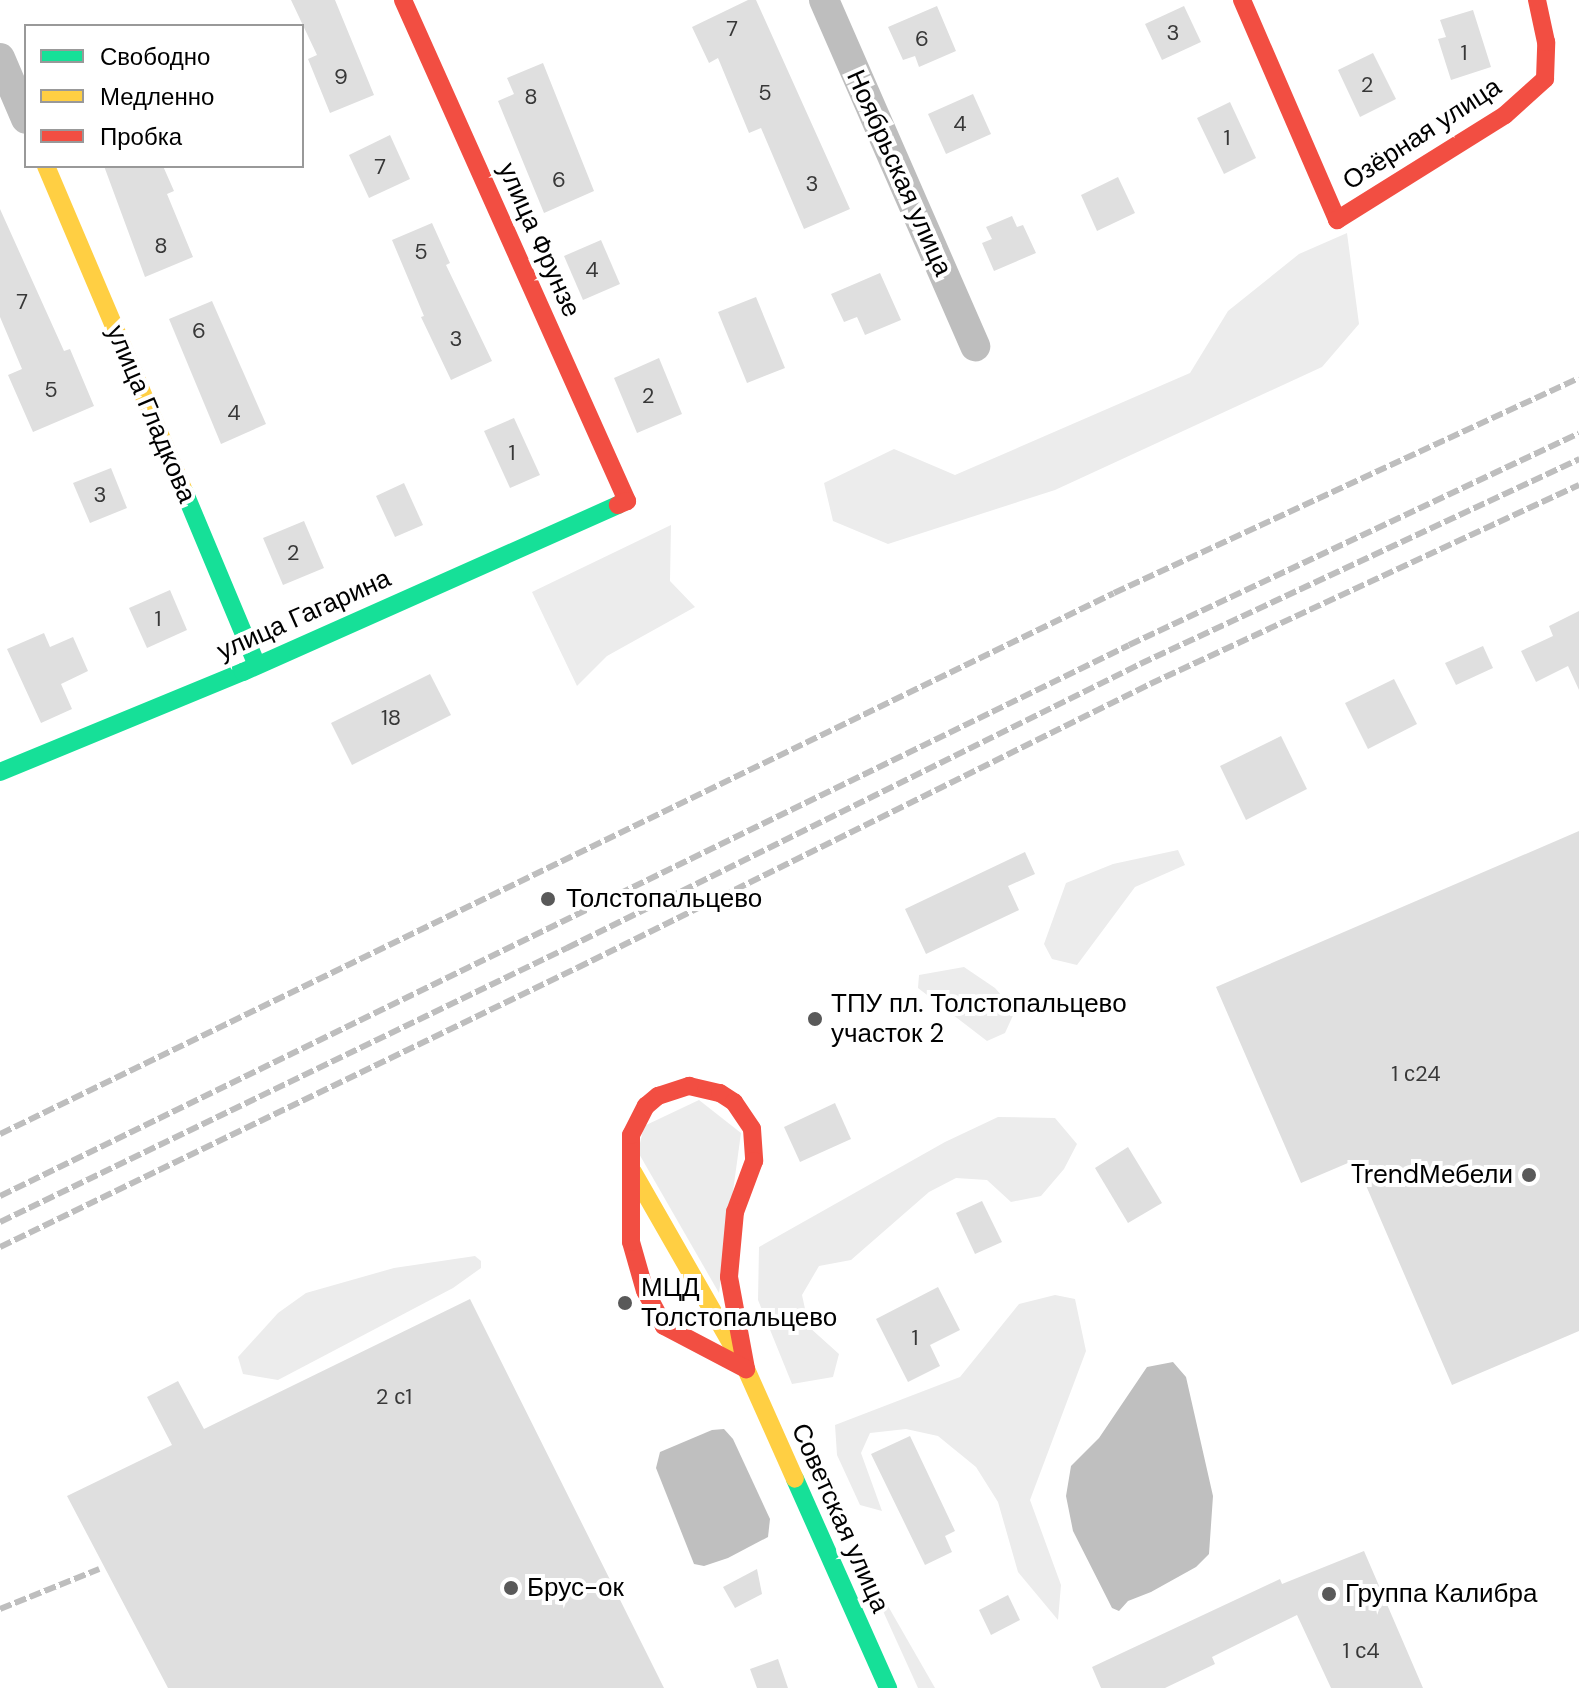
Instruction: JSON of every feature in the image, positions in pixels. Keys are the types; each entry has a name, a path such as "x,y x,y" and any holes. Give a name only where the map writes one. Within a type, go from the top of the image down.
{"street":[{"name":"улица Фрунзе","path":"403,0 627,501"},
{"name":"Ноябрьская улица","path":"824,0 975,346"},
{"name":"Озёрная улица","path":"1242,0 1337,220 1505,115 1545,79 1546,42 1537,0"},
{"path":"0,58 24,114"},
{"name":"улица Гладкова","path":"47,168 256,663"},
{"name":"улица Гагарина","path":"0,772 243,672 256,663 627,501"},
{"path":"689,1086 720,1093 744,1114 752,1129 754,1161 735,1212 729,1277 746,1369 681,1338 664,1326 652,1308 631,1242 633,1172 629,1150 636,1119 658,1096 689,1086"},
{"path":"633,1172 746,1369"},
{"name":"Советская улица","path":"746,1369 888,1688"}],"shaded area":[{"path":"1347,233 1359,324 1322,367 1055,490 888,544 833,521 824,483 894,449 955,475 1190,373 1228,311 1299,254"},
{"path":"671,525 670,581 695,607 607,656 577,686 532,592"},
{"path":"1178,850 1185,865 1135,887 1077,965 1052,959 1044,944 1066,883 1113,864"},
{"path":"964,967 995,988 1015,1011 1005,1033 987,1041 918,988 919,975"},
{"path":"699,1100 741,1133 719,1293 638,1152 644,1126"},
{"path":"998,1117 1055,1118 1077,1144 1064,1169 1041,1196 1011,1202 987,1180 956,1178 929,1192 851,1260 819,1266 802,1295 809,1327 839,1354 833,1377 792,1384 758,1300 759,1247 945,1142"},
{"path":"475,1256 481,1261 481,1268 453,1288 278,1380 243,1374 238,1357 278,1313 306,1293 394,1268"},
{"path":"1055,1295 1075,1299 1086,1351 1030,1500 1061,1585 1058,1620 1018,1572 998,1502 976,1467 938,1436 906,1429 870,1433 861,1453 882,1511 860,1505 837,1455 835,1425 960,1377 1019,1304"},
{"path":"1173,1362 1186,1377 1213,1496 1209,1554 1196,1567 1128,1601 1119,1611 1112,1608 1073,1531 1066,1496 1071,1466 1099,1438 1147,1367"},
{"path":"724,1429 733,1439 770,1519 768,1537 728,1558 704,1566 694,1564 656,1468 660,1452 712,1430"},
{"path":"853,1545 935,1688 918,1688"}],"building":[{"path":"291,0 335,0 374,95 330,113 308,59 317,55"},
{"path":"748,0 756,0 850,209 804,229 761,128 749,133 718,58 709,63 692,27"},
{"path":"937,6 956,51 919,67 915,56 903,60 888,27"},
{"path":"1184,6 1201,42 1162,60 1145,24"},
{"path":"1473,10 1491,67 1451,80 1438,39 1446,37 1440,20"},
{"path":"1373,53 1396,99 1360,117 1338,70"},
{"path":"543,63 594,191 544,213 498,101 514,94 507,78"},
{"path":"973,94 991,134 946,154 928,114"},
{"path":"1230,102 1256,158 1224,174 1197,118"},
{"path":"390,135 410,179 369,198 349,155"},
{"path":"105,168 164,168 174,191 167,194 193,257 145,277"},
{"path":"1118,177 1135,213 1097,231 1081,195"},
{"path":"0,209 64,351 70,349 94,406 33,432 8,375 22,369 0,317"},
{"path":"1012,216 1017,227 1023,225 1036,253 994,271 982,243 992,239 986,227"},
{"path":"432,223 450,263 446,265 492,361 451,380 421,317 424,316 392,240"},
{"path":"601,240 620,284 583,300 564,256"},
{"path":"880,273 901,320 865,335 857,317 844,322 831,294"},
{"path":"756,297 785,368 747,383 718,312"},
{"path":"212,301 266,424 221,444 169,319"},
{"path":"659,358 682,414 637,433 614,378"},
{"path":"514,418 540,475 510,488 484,431"},
{"path":"111,468 127,508 90,523 73,483"},
{"path":"404,483 423,525 395,537 376,496"},
{"path":"304,521 324,568 283,585 263,538"},
{"path":"170,590 187,630 147,648 129,608"},
{"path":"1579,611 1579,690 1568,666 1536,682 1521,651 1553,636 1549,626"},
{"path":"44,633 50,647 73,637 88,671 61,684 72,709 41,723 7,649"},
{"path":"1483,646 1493,668 1456,685 1445,663"},
{"path":"430,674 451,715 352,765 331,723"},
{"path":"1394,679 1417,724 1368,749 1345,703"},
{"path":"1281,736 1307,789 1246,820 1220,766"},
{"path":"1579,831 1579,1331 1452,1385 1355,1160 1301,1183 1216,987"},
{"path":"1025,852 1035,874 1008,886 1019,910 926,954 905,909"},
{"path":"835,1103 851,1139 800,1162 784,1127"},
{"path":"1128,1147 1162,1203 1128,1223 1095,1168"},
{"path":"982,1201 1002,1242 975,1254 956,1213"},
{"path":"938,1287 960,1330 930,1345 940,1366 908,1382 876,1319"},
{"path":"470,1299 664,1688 168,1688 67,1496 172,1445 147,1397 178,1381 204,1429"},
{"path":"910,1436 955,1531 945,1536 952,1552 925,1565 871,1454"},
{"path":"1364,1551 1423,1688 1331,1688 1297,1615 1212,1657 1215,1664 1165,1688 1101,1688 1092,1667 1280,1579 1282,1584"},
{"path":"757,1569 762,1594 735,1608 723,1587"},
{"path":"1008,1595 1020,1620 991,1635 979,1610"},
{"path":"778,1659 788,1688 757,1688 750,1669"}],"railway":[{"path":"0,1134 1114,593 1579,378"},
{"path":"0,1196 1129,645 1579,433"},
{"path":"0,1222 567,948 1140,664 1579,459"},
{"path":"0,1247 577,968 1150,684 1579,485"},
{"path":"0,1609 99,1569"}],"traffic: fast":[{"path":"184,491 256,663"},
{"path":"0,772 243,672 618,505"},
{"path":"795,1479 888,1688"}],"traffic: slow":[{"path":"47,168 184,491"},
{"path":"633,1172 746,1369 795,1479"}],"traffic: jam":[{"path":"403,0 627,501 618,505"},
{"path":"1242,0 1337,220 1505,115 1545,79 1546,42 1537,0"},
{"path":"689,1086 720,1093 734,1102 752,1129 754,1161 735,1212 729,1277 746,1369 664,1326 645,1291 631,1242 631,1135 646,1106 658,1096 689,1086"}],"place":[{"name":"Толстопальцево","path":"548,899"},
{"name":"ТПУ пл. Толстопальцево участок 2","path":"815,1019"},
{"name":"TrendМебели","path":"1529,1175"},
{"name":"МЦД Толстопальцево","path":"625,1303"},
{"name":"Брус-ок","path":"511,1588"},
{"name":"Группа Калибра","path":"1329,1594"}]}
